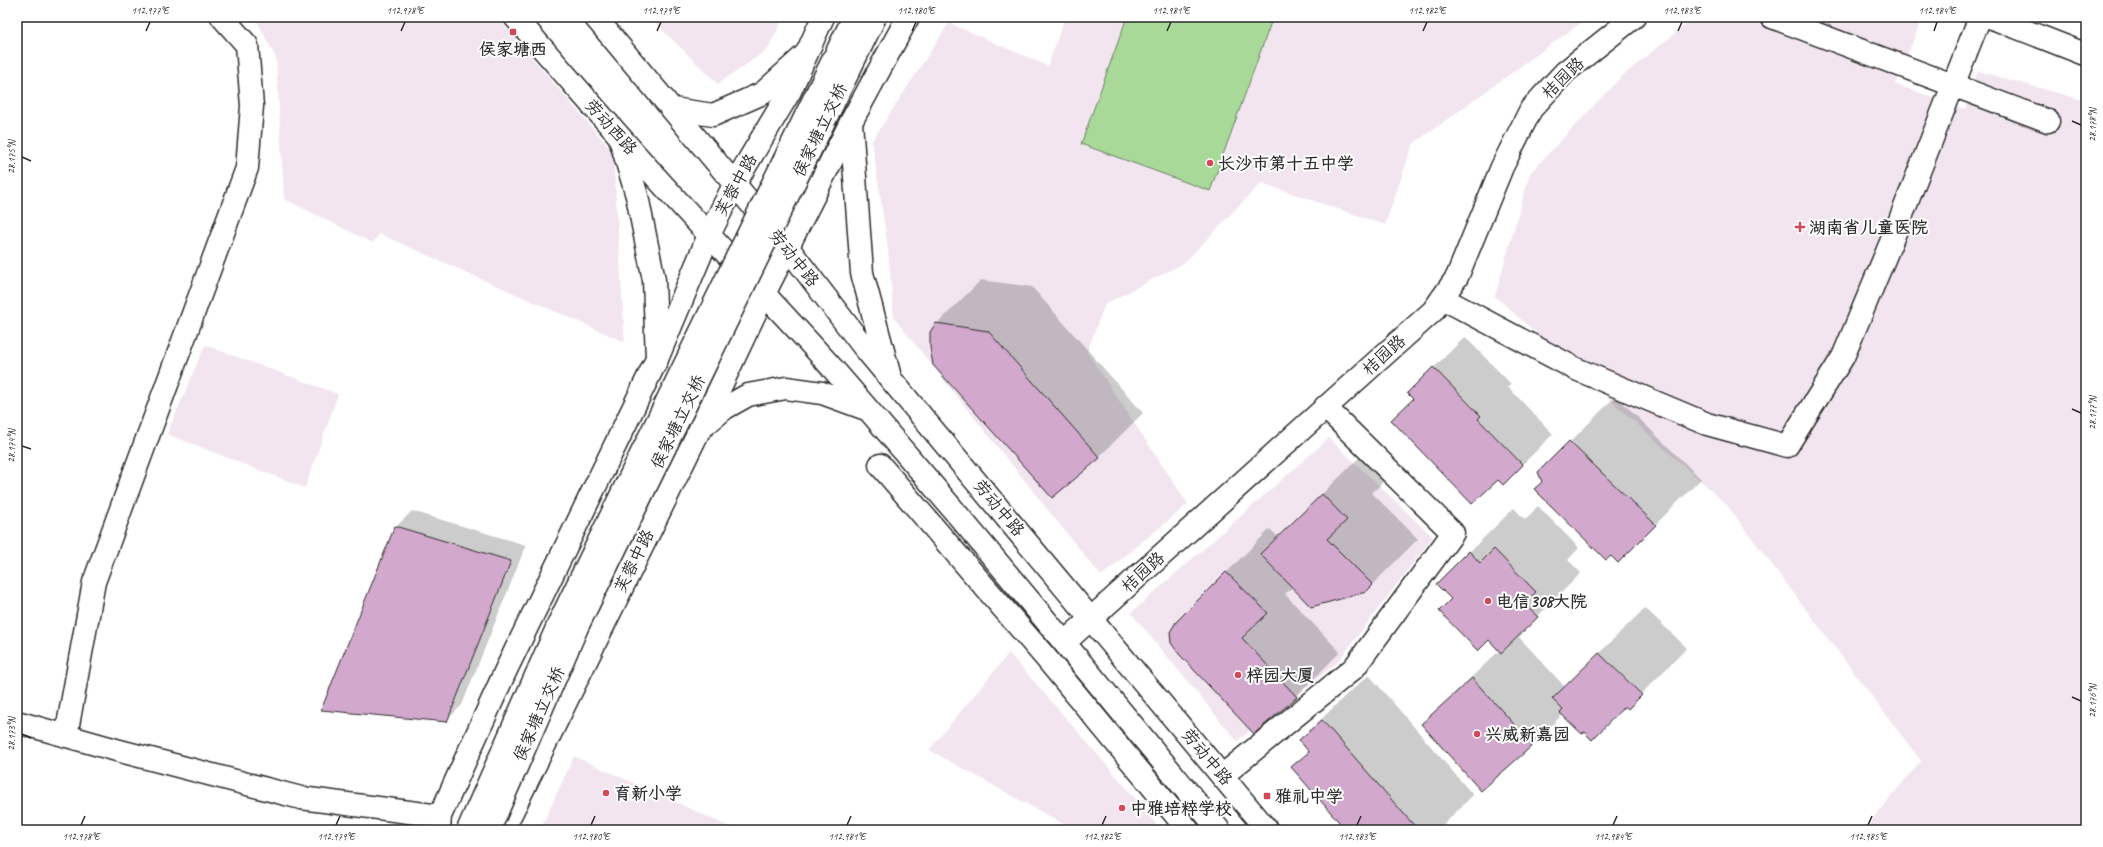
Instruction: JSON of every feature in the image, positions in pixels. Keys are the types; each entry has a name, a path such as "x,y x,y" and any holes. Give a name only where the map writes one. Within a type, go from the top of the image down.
{"street":[{"path":"66,736 94,582 247,168 252,106 247,46 222,17"},
{"name":"劳动西路","path":"515,17 620,137 709,235"},
{"path":"595,17 673,109 734,185"},
{"name":"芙蓉中路","path":"440,823 505,672 657,359 709,235 734,185 790,91 823,17"},
{"name":"侯家塘立交桥","path":"468,830 562,619 854,17"},
{"name":"侯家塘立交桥","path":"489,830 577,627 875,17"},
{"path":"788,248 851,122 908,17"},
{"name":"桔园路","path":"1065,642 1433,311 1457,277 1502,167 1530,109 1564,72 1634,17"},
{"path":"1772,17 2048,121"},
{"path":"1442,298 1576,369 1707,424 1786,446 1843,357 1980,17"},
{"path":"1990,17 2082,53"},
{"path":"673,109 713,115 763,93 806,54"},
{"path":"851,122 862,273 891,380"},
{"path":"620,137 637,196 654,280 657,359"},
{"name":"劳动中路","path":"734,185 788,248 891,380 1092,618 1267,830"},
{"path":"709,235 764,292 867,410 1065,642 1219,830"},
{"name":"芙蓉中路","path":"503,830 700,429 764,292 788,248"},
{"path":"700,429 726,408 748,395 786,388 822,394 867,410"},
{"path":"1222,776 1354,668 1453,533 1326,408"},
{"path":"880,465 1046,658 1188,830"},
{"path":"17,722 301,798 440,823"}],"shaded area":[{"path":"255,17 497,17 613,152 625,342 379,234 373,243 284,199 276,58"},
{"path":"649,17 784,17 767,50 718,84"},
{"path":"1065,17 1589,17 1413,144 1385,225 1261,183 1184,263 1105,304 1087,352 1188,504 1101,576 894,318 888,249 872,141 949,23 1048,66"},
{"name":"湖南省儿童医院","path":"1695,17 1923,17 1895,84 1965,109 1978,71 2086,101 2086,830 1863,830 1921,761 1726,504 1495,296 1530,173 1621,77"},
{"path":"205,345 338,394 305,488 167,434"},
{"path":"1329,438 1433,537 1337,663 1237,741 1131,613"},
{"path":"1009,653 1125,786 1161,830 1074,830 929,750"},
{"name":"育新小学","path":"574,756 737,830 540,830"}],"green space":[{"path":"1127,17 1273,17 1210,191 1081,144"}],"building":[{"path":"936,323 988,331 1100,458 1052,498 933,365 930,347 930,332"},
{"path":"1433,367 1481,416 1478,419 1523,465 1503,485 1498,480 1472,504 1391,420 1413,399 1407,393"},
{"path":"1569,441 1656,525 1618,563 1611,556 1606,560 1534,489 1542,482 1538,472"},
{"path":"1322,494 1347,520 1327,539 1373,585 1366,592 1311,607 1260,554"},
{"path":"395,526 511,561 447,722 321,710"},
{"name":"电信308大院","path":"1494,549 1536,592 1524,604 1538,617 1501,653 1489,640 1478,651 1439,611 1451,599 1436,584 1469,551 1480,563"},
{"name":"梓园大厦","path":"1226,572 1268,613 1242,638 1297,697 1254,734 1179,654 1171,643 1170,632 1176,622"},
{"path":"1599,653 1642,695 1628,709 1625,706 1592,740 1584,732 1582,734 1560,713 1563,710 1552,699"},
{"name":"兴威新嘉园","path":"1472,678 1533,745 1481,791 1421,724"},
{"path":"1322,720 1418,830 1346,830 1291,767 1309,752 1299,740"}],"place":[{"name":"侯家塘西","path":"513,32"},
{"name":"长沙市第十五中学","path":"1210,163"},
{"name":"湖南省儿童医院","path":"1800,227"},
{"name":"电信308大院","path":"1488,601"},
{"name":"梓园大厦","path":"1238,675"},
{"name":"兴威新嘉园","path":"1477,734"},
{"name":"育新小学","path":"606,793"},
{"name":"雅礼中学","path":"1267,796"},
{"name":"中雅培粹学校","path":"1122,808"}]}
